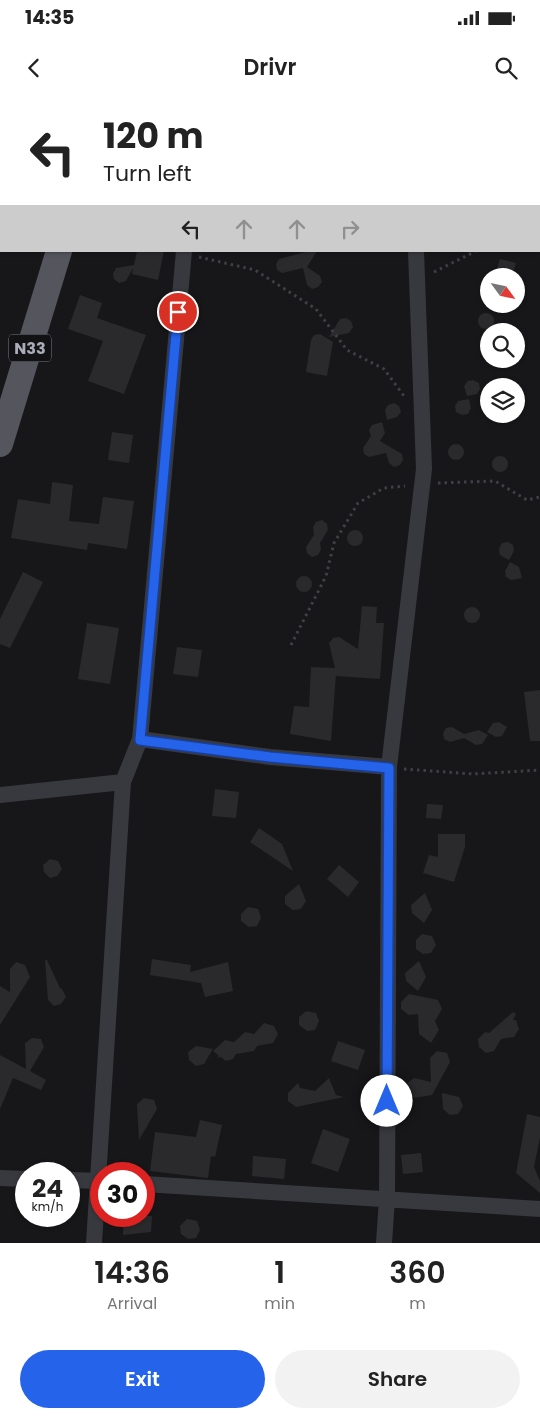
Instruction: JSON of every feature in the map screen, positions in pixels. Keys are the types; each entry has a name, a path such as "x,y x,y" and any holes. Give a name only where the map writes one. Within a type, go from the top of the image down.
{"main road":[{"name":"N33","path":"0,444 60,252"}],"street":[{"path":"101,1162 123,782 140,740 184,252"},
{"path":"384,1243 387,1199 389,768 424,469 416,252"},
{"path":"140,740 270,757 389,768"},
{"path":"0,795 123,782"},
{"path":"0,1178 15,1179"},
{"path":"155,1185 540,1209"},
{"path":"94,1243 96,1227"}],"path":[{"path":"184,252 255,270 316,309 346,350 384,369 423,422"},
{"path":"418,280 474,252"},
{"path":"291,645 326,576 334,543 358,503 384,488 423,483 495,481 527,500 540,497"},
{"path":"389,768 473,774 540,770"}],"building":[{"path":"137,252 164,252 158,280 132,274 133,268 126,281 119,283 114,279 113,274 116,268 134,265"},
{"path":"306,252 316,252 307,267 320,276 322,282 318,287 312,289 307,285 303,268 282,273 277,270 276,264 279,259"},
{"path":"500,259 516,263 514,268 497,268"},
{"path":"80,295 102,303 97,318 146,335 124,394 88,381 103,341 68,329"},
{"path":"486,313 493,318 493,323 480,323 480,325 478,321"},
{"path":"346,318 351,321 353,327 349,333 329,337 340,319"},
{"path":"320,334 333,342 327,376 306,372 311,340 314,335"},
{"path":"473,380 479,383 480,389 477,394 467,396 464,386 468,381"},
{"path":"469,399 471,408 468,414 462,415 456,412 455,406 458,401"},
{"path":"394,403 399,406 401,412 397,417 387,420 385,410 388,405"},
{"path":"382,422 385,433 380,441 402,454 403,460 400,465 394,467 389,463 386,453 369,457 364,454 363,448 371,436 369,430 372,425"},
{"path":"112,432 133,435 129,463 108,460"},
{"path":"456,444 464,452 456,460 448,452"},
{"path":"500,456 508,464 500,472 492,464"},
{"path":"52,482 73,485 69,521 99,524 103,497 134,501 127,549 88,543 87,550 11,538 18,499 50,504"},
{"path":"322,520 327,524 328,530 320,543 321,550 318,555 312,557 307,553 306,547 314,535 313,527 316,522"},
{"path":"355,530 363,538 355,546 347,538"},
{"path":"508,542 513,545 514,551 509,560 500,555 499,549 502,543"},
{"path":"510,562 519,567 522,578 511,580 506,577 505,571"},
{"path":"23,572 43,582 10,648 0,644 0,619"},
{"path":"304,576 312,584 304,592 296,584"},
{"path":"362,606 377,607 376,623 384,623 380,679 336,676 336,674 331,741 290,734 294,706 309,707 311,667 335,668 329,643 333,638 339,637 358,649"},
{"path":"472,607 480,615 472,623 464,615"},
{"path":"87,623 119,628 110,684 78,679"},
{"path":"177,647 202,650 198,677 173,674"},
{"path":"540,690 540,741 530,741 524,692"},
{"path":"499,722 507,727 502,736 496,737 487,732 493,723"},
{"path":"452,727 464,734 479,730 488,735 482,744 476,745 464,738 450,742 444,739 443,733 446,728"},
{"path":"215,789 239,792 236,818 212,816"},
{"path":"427,804 443,805 441,819 426,818"},
{"path":"259,828 282,844 293,871 250,842"},
{"path":"438,834 465,834 465,847 454,882 423,873 429,855 438,857"},
{"path":"50,859 58,861 62,869 57,876 50,878 44,872 43,865"},
{"path":"339,865 359,882 348,897 327,879"},
{"path":"299,884 306,901 301,909 293,910 285,904 285,896"},
{"path":"425,893 432,910 424,923 412,913 411,905"},
{"path":"248,907 258,909 261,918 257,926 249,927 241,921 241,914"},
{"path":"422,934 432,936 436,945 431,953 423,954 416,949 416,940"},
{"path":"152,959 191,965 190,972 228,962 233,991 205,997 201,983 150,975"},
{"path":"45,960 47,960 66,997 61,1004 54,1006 48,1000"},
{"path":"419,961 426,977 418,991 406,981 405,973"},
{"path":"16,962 25,965 30,977 0,1025 0,986 10,992 10,969"},
{"path":"409,994 438,1000 442,1009 435,1021 439,1030 431,1043 419,1034 418,1014 409,1015 401,1009 401,1002"},
{"path":"306,1011 316,1013 319,1021 315,1030 307,1031 299,1025 299,1017"},
{"path":"513,1012 516,1014 513,1020 516,1020 519,1029 514,1037 501,1039 494,1051 486,1053 479,1047 478,1039 485,1032 489,1033"},
{"path":"264,1023 274,1026 278,1034 273,1043 257,1046 254,1051 236,1054 233,1059 226,1061 221,1057 217,1058 219,1056 213,1051 225,1040 234,1042 245,1032 254,1034"},
{"path":"32,1038 41,1039 44,1047 30,1071 46,1080 41,1090 13,1078 0,1109 0,1055 26,1069 25,1043"},
{"path":"338,1041 365,1050 358,1070 331,1061"},
{"path":"196,1046 213,1049 204,1064 196,1066 189,1060 188,1052"},
{"path":"437,1051 447,1053 450,1062 432,1095 414,1098 407,1092 406,1084 414,1078 431,1082 430,1058"},
{"path":"329,1078 336,1095 344,1097 296,1107 288,1101 288,1093 298,1083 300,1088 315,1091"},
{"path":"442,1093 459,1097 463,1106 458,1114 450,1115 443,1109"},
{"path":"144,1098 154,1100 157,1109 139,1140 137,1104"},
{"path":"527,1114 540,1117 540,1137 534,1167 540,1181 540,1193 516,1173"},
{"path":"200,1120 222,1125 215,1157 211,1156 208,1178 155,1172 155,1162 151,1162 155,1132 196,1137"},
{"path":"323,1129 350,1139 338,1172 311,1163"},
{"path":"421,1153 423,1172 403,1174 401,1155"},
{"path":"253,1156 286,1159 284,1179 252,1176"},
{"path":"187,1219 197,1221 200,1230 196,1238 188,1239 181,1234 180,1226"},
{"path":"123,1227 151,1227 151,1232 123,1235"}],"route":[{"path":"178,312 140,740 270,757 389,768 387,1101"}]}
